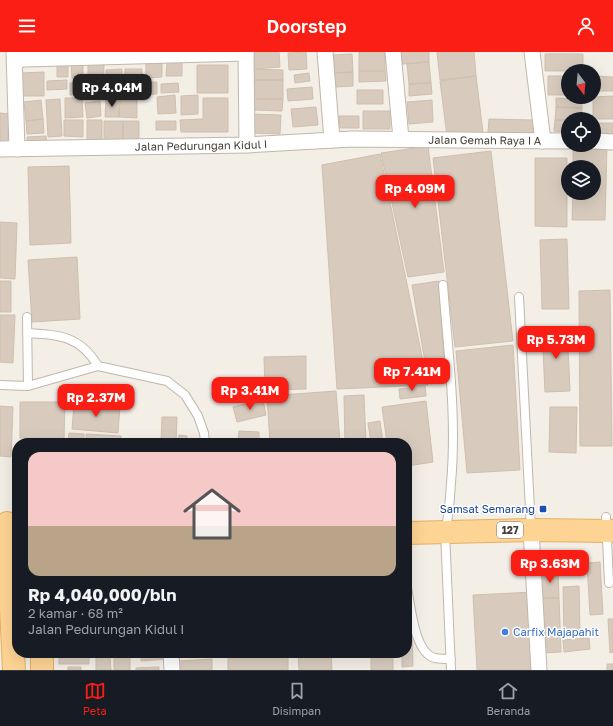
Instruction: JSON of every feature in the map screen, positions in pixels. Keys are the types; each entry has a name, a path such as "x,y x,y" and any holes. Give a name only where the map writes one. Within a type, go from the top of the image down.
{"main road":[{"name":"127","path":"412,519 447,525 610,524"},
{"name":"127","path":"412,532 447,525"},
{"path":"8,532 12,624"},
{"path":"13,658 14,670"},
{"path":"42,658 42,670"}],"street":[{"path":"325,52 332,140"},
{"path":"393,52 401,139"},
{"path":"532,52 544,141"},
{"path":"17,149 14,56 24,59 246,53 247,145"},
{"name":"Jalan Pedurungan Kidul I","path":"0,149 247,145 352,139 401,139"},
{"name":"Jalan Gemah Raya I A","path":"401,139 561,141"},
{"path":"601,141 613,142"},
{"path":"531,524 539,670"},
{"path":"171,658 172,670"}],"lane":[{"path":"443,285 453,420 452,472 447,525 451,670"},
{"path":"519,297 531,524"},
{"path":"27,317 28,386"},
{"path":"27,333 50,334 67,338 82,345 92,355 98,366"},
{"path":"0,385 28,386 98,366 167,381 185,395 198,416 204,438"},
{"path":"609,583 610,524"},
{"path":"412,610 419,642 425,652 434,658 451,659"}],"building":[{"path":"253,52 279,52 280,67 254,69"},
{"path":"306,52 307,69 289,70 288,53"},
{"path":"359,52 385,52 385,71 359,71"},
{"path":"401,52 429,52 429,62 402,64"},
{"path":"437,52 474,52 476,76 440,80"},
{"path":"352,54 353,72 334,73 333,55"},
{"path":"545,54 583,54 583,64 561,64 561,71 545,71"},
{"path":"167,62 182,62 182,76 166,76"},
{"path":"429,62 431,83 409,84 407,64"},
{"path":"146,63 162,63 162,77 146,78"},
{"path":"57,64 68,64 68,77 57,77"},
{"path":"71,64 83,64 83,78 72,78"},
{"path":"88,64 104,64 103,95 88,95"},
{"path":"197,65 228,65 228,93 197,93"},
{"path":"122,69 122,94 106,94 106,70"},
{"path":"125,69 142,69 142,83 157,82 157,94 124,95"},
{"path":"254,69 283,70 283,80 254,80"},
{"path":"359,71 385,71 386,81 359,82"},
{"path":"44,72 44,96 22,96 22,73"},
{"path":"353,72 353,86 334,87 334,73"},
{"path":"309,73 310,81 295,83 294,75"},
{"path":"476,76 483,132 447,136 440,81"},
{"path":"548,76 561,76 561,95 548,95"},
{"path":"601,76 613,77 613,91 601,91"},
{"path":"67,80 67,89 47,90 47,81"},
{"path":"254,80 283,80 283,99 254,99"},
{"path":"70,83 84,83 84,95 70,95"},
{"path":"178,83 179,92 161,93 161,84"},
{"path":"431,83 432,94 409,96 409,84"},
{"path":"312,87 313,99 288,101 287,89"},
{"path":"357,90 383,90 383,104 357,104"},
{"path":"175,95 176,113 158,114 157,97"},
{"path":"198,95 198,114 181,115 181,96"},
{"path":"613,96 613,119 601,119 601,112 593,112 593,104 601,104 601,97"},
{"path":"65,98 82,98 83,117 65,118"},
{"path":"203,98 228,98 228,132 181,132 180,120 203,119"},
{"path":"556,98 561,98 561,104 582,104 582,108 556,107"},
{"path":"60,99 62,136 48,137 46,100"},
{"path":"106,99 120,99 119,117 105,117"},
{"path":"120,99 137,99 137,118 119,117"},
{"path":"254,99 283,99 282,111 253,110"},
{"path":"41,100 43,119 26,121 24,102"},
{"path":"432,100 433,122 409,124 407,102"},
{"path":"100,101 101,116 87,118 85,103"},
{"path":"316,107 318,125 293,127 291,109"},
{"path":"556,107 582,108 582,112 561,112 561,120 555,120"},
{"path":"363,111 390,111 390,129 363,129"},
{"path":"0,113 9,114 8,142 0,141"},
{"path":"253,114 281,115 280,134 252,133"},
{"path":"339,116 359,116 359,128 340,128"},
{"path":"43,119 44,133 27,134 26,121"},
{"path":"489,119 533,120 533,133 488,132"},
{"path":"64,120 83,120 83,137 64,136"},
{"path":"87,120 102,120 102,142 87,142"},
{"path":"555,120 561,120 561,132 554,131"},
{"path":"104,121 123,121 123,141 104,141"},
{"path":"123,121 139,121 139,141 123,141"},
{"path":"156,121 176,121 176,130 156,130"},
{"path":"601,123 613,123 613,134 601,134"},
{"path":"46,136 47,146 28,147 27,137"},
{"path":"601,145 607,145 605,220 572,220 573,200 601,200 601,160 573,160 573,152 601,152"},
{"path":"428,146 444,272 408,277 381,153"},
{"path":"491,151 513,341 455,347 433,158"},
{"path":"380,154 428,385 337,389 322,165"},
{"path":"535,158 567,158 567,160 561,160 561,200 567,200 567,227 535,226"},
{"path":"69,166 71,243 30,245 28,167"},
{"path":"0,222 17,223 15,279 0,278"},
{"path":"567,239 569,309 542,309 540,240"},
{"path":"77,257 80,319 32,322 28,260"},
{"path":"0,281 11,281 11,312 0,312"},
{"path":"439,281 444,361 425,362 412,285"},
{"path":"610,290 612,446 580,446 579,291"},
{"path":"0,315 15,315 13,363 0,362"},
{"path":"567,327 570,391 545,392 542,328"},
{"path":"513,345 520,470 467,473 456,351"},
{"path":"306,356 306,389 265,390 264,357"},
{"path":"442,365 445,382 430,384 427,368"},
{"path":"425,386 426,396 400,399 399,389"},
{"path":"336,391 340,438 270,438 267,396"},
{"path":"364,395 366,438 345,438 344,396"},
{"path":"263,400 266,415 237,422 233,407"},
{"path":"426,401 433,462 412,465 412,438 386,438 382,407"},
{"path":"20,402 65,402 64,438 20,438"},
{"path":"74,404 120,407 118,433 72,429"},
{"path":"0,406 13,407 11,457 0,456"},
{"path":"550,407 577,407 576,453 549,452"},
{"path":"162,417 177,417 176,438 161,438"},
{"path":"380,421 382,438 370,438 368,423"},
{"path":"239,431 259,432 259,438 238,438"},
{"path":"69,433 84,434 84,438 68,438"},
{"path":"86,434 121,436 121,438 86,438"},
{"path":"179,435 187,436 187,438 179,438"},
{"path":"600,562 603,614 590,615 587,563"},
{"path":"540,569 558,569 559,598 541,598"},
{"path":"579,586 580,635 564,636 563,587"},
{"name":"Carfix Majapahit","path":"533,592 537,670 477,670 473,595"},
{"path":"541,598 559,598 561,652 543,653"},
{"path":"608,619 613,619 613,652 610,653"},
{"path":"412,634 413,666 402,667 402,658 412,658"},
{"path":"589,638 590,649 564,652 563,640"},
{"path":"59,658 89,658 89,664 59,664"},
{"path":"96,658 110,658 111,670 96,670"},
{"path":"114,658 130,658 130,670 114,670"},
{"path":"141,658 167,659 141,661"},
{"path":"228,658 288,658 288,670 228,670"},
{"path":"298,658 331,658 332,670 299,670"},
{"path":"371,658 393,658 393,670 371,670"},
{"path":"212,659 212,670 179,670 178,661"},
{"path":"607,664 613,664 613,670 607,670"},
{"path":"68,667 81,667 81,670 68,670"},
{"path":"159,667 159,670 136,670 136,668"}],"place":[{"name":"Samsat Semarang","path":"543,509"},
{"name":"Carfix Majapahit","path":"505,632"}]}
